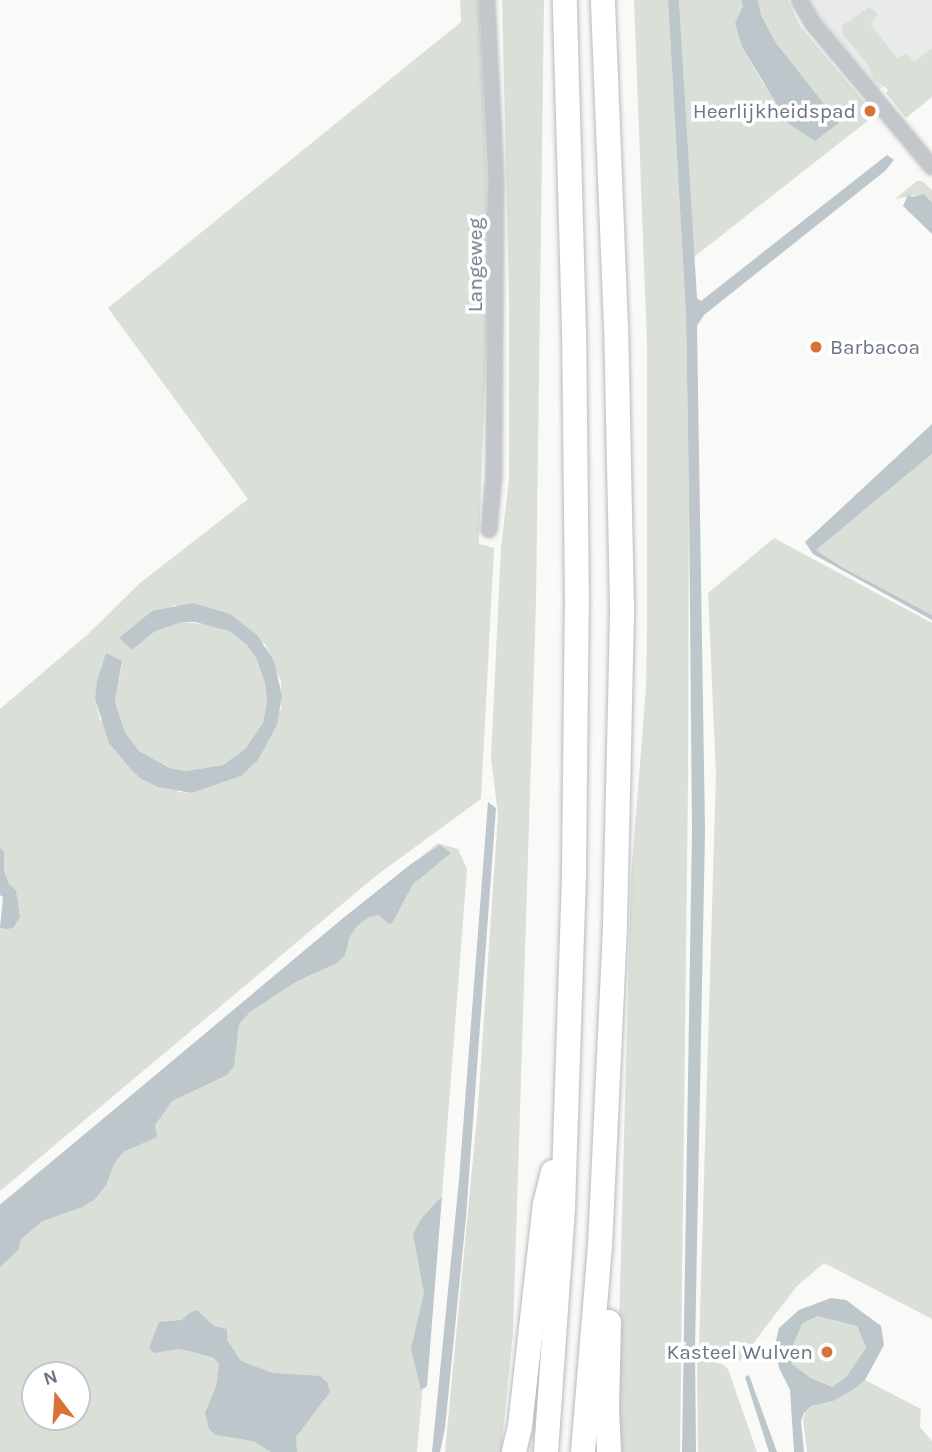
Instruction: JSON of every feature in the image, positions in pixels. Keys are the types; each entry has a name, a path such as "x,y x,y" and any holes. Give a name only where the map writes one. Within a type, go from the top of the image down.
{"highway":[{"path":"546,1452 563,1207 574,873 577,607 574,331 565,0"},
{"path":"583,1452 600,1246 615,924 622,607 616,313 603,0"},
{"path":"610,1452 607,1408 608,1332 628,994 615,924"},
{"path":"514,1452 520,1426 545,1204 564,1124"}],"street":[{"name":"Langeweg","path":"487,0 496,177 494,474 489,530"},
{"path":"799,0 813,24 932,167"}],"shaded area":[{"path":"460,0 479,0 488,217 488,302 479,544 494,548 481,799 377,875 0,1191 0,928 6,929 17,910 17,901 16,890 9,884 4,871 4,851 0,848 0,709 87,635 140,583 248,499 108,308 461,22","holes":["174,605 265,644 281,682 281,709 241,776 192,793 179,792 100,720 95,699 102,663 122,664 115,702 125,732 139,751 171,768 186,771 223,765 245,749 263,723 267,700 265,683 256,658 247,645 229,631 212,625 182,622 154,632 132,650"]},
{"path":"502,0 544,0 536,602 513,1333 501,1452 445,1452 478,1106 498,814 491,758 501,548 509,479 509,296"},
{"path":"634,0 668,0 686,315 689,498 688,781 680,1452 622,1452 617,1400 631,877 646,688 647,628 647,345"},
{"path":"668,0 679,0 697,298 701,301 887,155 894,160 885,171 704,315 697,326 705,830 695,1348 696,1452 682,1452 692,831 689,498 686,315"},
{"path":"679,0 741,0 743,6 735,23 742,47 763,83 815,141 838,123 776,43 761,15 758,0 788,0 800,26 875,115 694,257"},
{"path":"741,0 758,0 761,15 776,43 839,123 815,141 789,124 742,47 735,23 743,6"},
{"path":"801,0 932,0 932,48 873,94"},
{"path":"869,7 878,14 870,24 897,58 906,54 914,62 932,48 932,97 906,118 886,93 888,90 874,79 868,65 842,33 842,26"},
{"path":"917,181 922,181 932,190 932,202 922,194 895,199"},
{"path":"923,194 932,202 932,234 903,206 908,195 912,197"},
{"path":"932,424 932,454 816,550 842,567 932,615 932,620 813,554 805,542"},
{"path":"932,454 932,615 842,567 816,550"},
{"path":"774,538 932,623 932,1319 824,1263 797,1286 739,1362 699,1347 716,774 708,593"},
{"path":"193,603 230,614 257,635 274,661 282,696 277,725 258,760 241,776 192,793 158,787 140,778 109,743 95,699 97,680 106,653 122,661 115,702 125,732 139,751 170,768 186,771 223,765 245,749 263,723 267,700 265,683 256,658 247,645 229,631 195,622 182,622 154,632 132,650 119,638 152,611"},
{"path":"488,802 496,808 466,1217 445,1428 440,1452 432,1452 459,1180"},
{"path":"438,843 458,849 467,869 442,1196 439,1198 417,1452 0,1452 0,1204"},
{"path":"440,845 451,853 413,884 392,923 389,924 379,915 369,917 357,926 350,936 345,955 337,963 297,981 250,1012 239,1024 234,1066 227,1075 172,1101 155,1125 157,1137 123,1152 114,1164 106,1185 94,1200 80,1208 42,1221 21,1239 18,1250 0,1267 0,1205 342,919 411,864"},
{"path":"0,848 4,851 4,871 9,884 16,890 20,917 13,928 6,929 0,928 3,897 0,895"},
{"path":"442,1196 427,1386 421,1390 411,1349 424,1293 413,1234 421,1219"},
{"path":"831,1298 846,1300 881,1326 884,1345 865,1380 833,1401 811,1406 804,1413 801,1421 804,1452 794,1452 790,1390 779,1368 775,1345 779,1328 799,1310","holes":["817,1316 857,1326 866,1348 846,1377 832,1387 811,1378 792,1364 789,1355 802,1324"]},
{"path":"197,1310 214,1326 227,1329 227,1340 241,1361 273,1373 320,1376 327,1382 330,1392 296,1437 297,1452 271,1452 253,1441 216,1435 209,1429 205,1413 216,1387 219,1364 214,1358 190,1351 178,1349 154,1353 149,1348 159,1322 182,1320"},
{"path":"817,1316 857,1326 866,1349 846,1377 832,1387 811,1378 792,1364 789,1355 802,1324"},
{"path":"697,1358 722,1364 728,1369 757,1452 698,1452"},
{"path":"749,1375 777,1452 769,1452 745,1377"},
{"path":"865,1380 921,1409 920,1427 932,1441 932,1452 807,1452 803,1420 805,1413 811,1406 833,1401"}],"place":[{"name":"Heerlijkheidspad","path":"870,111"},
{"name":"Barbacoa","path":"816,347"},
{"name":"Kasteel Wulven","path":"827,1352"}]}
